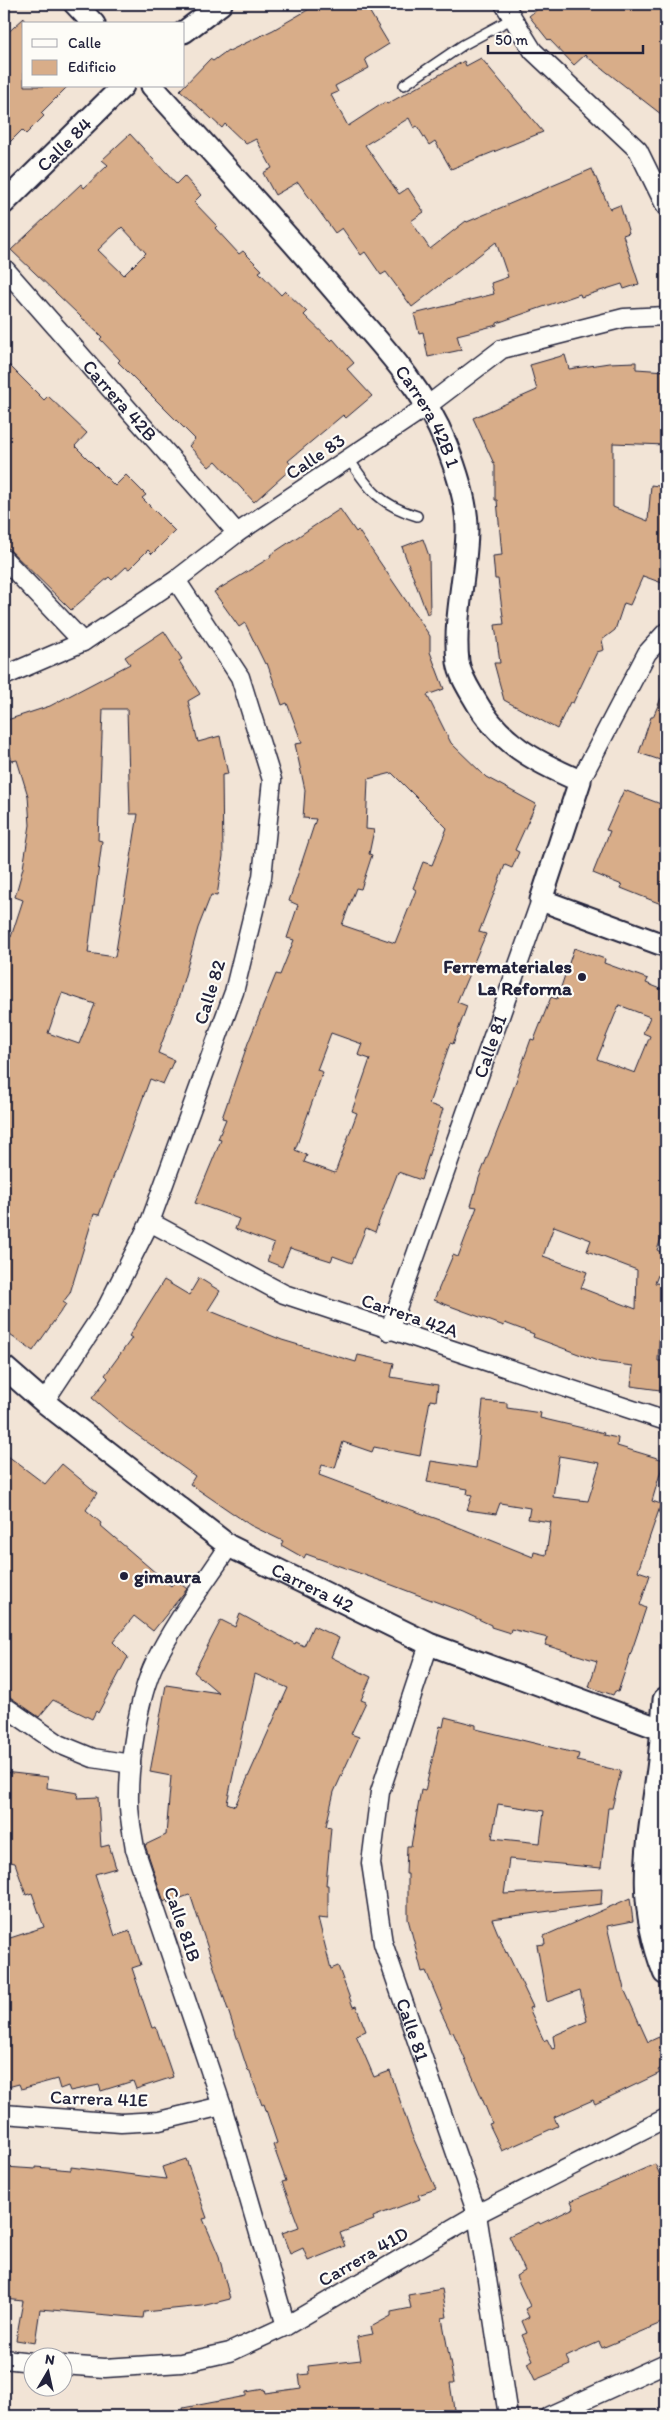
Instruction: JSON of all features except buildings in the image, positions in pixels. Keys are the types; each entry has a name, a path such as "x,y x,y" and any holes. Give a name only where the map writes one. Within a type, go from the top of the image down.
{"main road":[{"path":"666,1700 665,1731 648,1856 647,1890 656,1947 666,1972"}],"street":[{"path":"75,4 92,22"},
{"path":"185,31 221,4"},
{"path":"508,11 533,51 638,150 666,207"},
{"name":"Calle 84","path":"4,203 121,88"},
{"name":"Carrera 42B 1","path":"154,88 390,354 427,406 446,443 462,495 467,526 458,632 460,672 476,702 503,737 515,748 545,766 580,781"},
{"name":"Carrera 42B","path":"4,268 237,534"},
{"name":"Calle 83","path":"4,676 84,642 176,580 237,534 427,406 502,349 624,318 666,316"},
{"path":"4,559 84,642"},
{"name":"Calle 82","path":"44,1402 107,1308 150,1222 234,992 262,878 272,780 240,677 176,580"},
{"name":"Calle 81","path":"389,1331 541,900 580,781 646,654 666,632"},
{"path":"541,900 666,946"},
{"name":"Carrera 42A","path":"150,1222 284,1294 389,1331 666,1422"},
{"name":"Carrera 42","path":"4,1368 44,1402 229,1546 429,1644 665,1731"},
{"name":"Calle 81B","path":"229,1546 180,1619 154,1663 138,1716 130,1764 129,1805 135,1849 222,2106 286,2326"},
{"name":"Calle 81","path":"429,1644 380,1792 371,1863 383,1943 477,2214 508,2416"},
{"path":"4,1706 59,1744 93,1758 130,1764"},
{"name":"Carrera 41E","path":"4,2114 121,2123 159,2121 222,2106"},
{"name":"Carrera 41D","path":"72,2366 104,2368 181,2363 230,2352 286,2326 477,2214 666,2118"},
{"path":"4,2360 22,2361"},
{"path":"550,2416 666,2364"}],"lane":[{"path":"404,85 463,45 508,11"},
{"path":"349,459 377,497 396,510 417,516"}],"place":[{"name":"Ferremateriales La Reforma","path":"582,977"},
{"name":"gimaura","path":"124,1576"}]}
